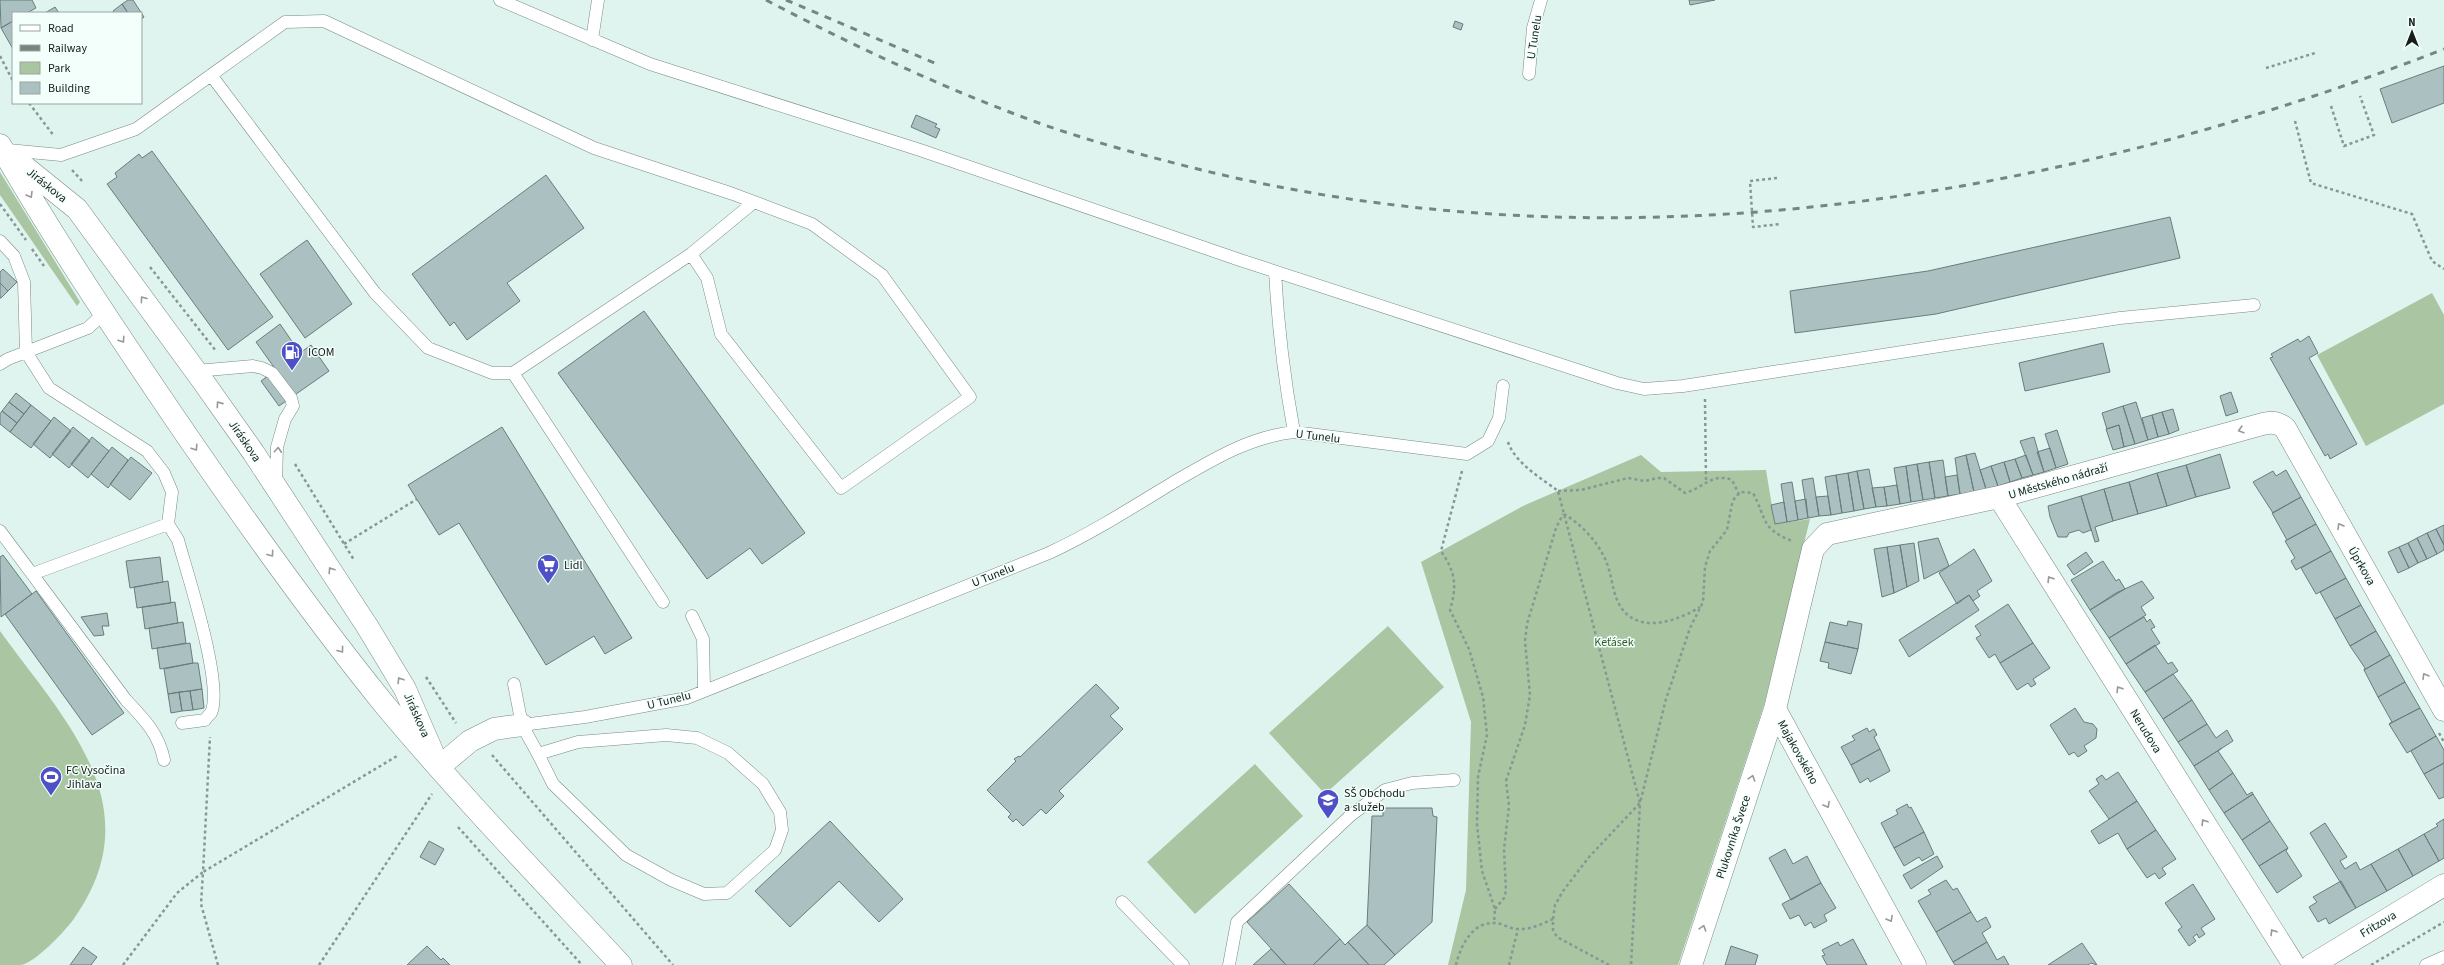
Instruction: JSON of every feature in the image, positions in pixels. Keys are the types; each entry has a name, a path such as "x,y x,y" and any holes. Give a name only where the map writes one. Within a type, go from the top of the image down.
{"street":[{"name":"Jiráskova","path":"1,147 104,313 216,478 328,631 386,705 446,774 621,965"},
{"name":"Jiráskova","path":"1,147 77,210 196,371 310,538 405,689 446,774"},
{"name":"U Městského nádraží","path":"1835,532 1999,497 2259,425 2271,422 2279,423"},
{"name":"Úprkova","path":"2279,423 2285,428 2440,719"},
{"name":"Nerudova","path":"1999,497 2294,965"},
{"name":"Majakovského","path":"1835,532 1827,534 1813,548 1775,709 1915,965"},
{"name":"Plukovníka Švece","path":"1691,965 1775,709"},
{"name":"U Tunelu","path":"446,774 470,741 494,729 522,725"},
{"name":"Fritzova","path":"2312,965 2444,885"}],"lane":[{"path":"500,0 650,64 912,147 1275,272 1617,383 1644,389 1704,383 2120,318 2254,306"},
{"path":"592,40 598,0"},
{"name":"U Tunelu","path":"1529,74 1533,28 1541,0"},
{"path":"1,147 61,155 136,129 285,22 324,21 594,148 754,202 812,224 882,275 970,397 841,488 721,334 707,278 691,254"},
{"path":"211,75 375,293 428,348 492,373 513,373 691,254 754,202"},
{"path":"0,241 14,256 24,282 26,352 48,388 146,451 160,467 172,492 168,524 178,540 209,654 213,684 211,712 205,720 182,723"},
{"path":"1275,272 1277,322 1283,371 1294,432"},
{"path":"0,364 26,352 88,328 104,313"},
{"path":"196,371 253,366 262,368 272,373 291,398 292,406 285,419 277,447 276,488"},
{"path":"513,373 663,602"},
{"path":"1467,454 1488,440 1499,418 1504,386"},
{"name":"U Tunelu","path":"522,725 664,703 687,698 704,689 1049,553 1076,540 1197,469 1245,443 1273,434 1294,432 1467,454"},
{"path":"32,574 168,524"},
{"path":"0,532 126,700 143,717 161,743 164,760"},
{"path":"692,616 703,640 704,689"},
{"path":"514,684 522,725 553,784 626,855 671,880 704,894 727,893 776,850 782,830 780,812 763,784 728,753 697,738 666,735 578,742 538,754"},
{"path":"1229,965 1237,922 1351,815 1385,790 1412,783 1454,780"},
{"path":"1122,902 1183,965"},
{"path":"2426,965 2444,956"}],"path":[{"path":"2266,68 2315,54"},
{"path":"0,56 12,79"},
{"path":"2331,106 2344,146 2374,135 2360,96"},
{"path":"2295,121 2311,183 2412,214 2432,261 2444,269"},
{"path":"1777,178 1750,181 1753,227 1781,224"},
{"path":"1704,383 1706,481"},
{"path":"1499,418 1510,448 1532,472 1558,491 1581,490 1628,478 1645,481 1664,478 1685,493 1706,481 1725,478 1732,480 1739,494"},
{"path":"1467,454 1441,551 1447,560 1455,586 1455,596 1450,610 1469,649 1483,697 1486,735 1478,777 1477,825 1482,871 1495,909 1494,923"},
{"path":"1558,491 1640,803"},
{"path":"1631,965 1640,803 1666,700 1690,628 1701,606 1710,551 1727,530 1732,504 1739,494 1748,491 1753,493 1765,522 1772,532 1798,543"},
{"path":"344,544 417,499"},
{"path":"1495,909 1504,898 1506,892 1504,849 1509,806 1506,781 1529,711 1530,678 1525,641 1527,624 1556,528 1564,514"},
{"path":"1564,514 1576,521 1598,547 1610,572 1615,595 1620,606 1628,615 1650,623 1661,623 1688,614 1701,606"},
{"path":"211,712 201,904 218,965"},
{"path":"2440,719 2444,742"},
{"path":"470,741 488,752 673,965"},
{"path":"123,965 177,893 203,872 397,756"},
{"path":"319,965 430,795 446,774"},
{"path":"1609,965 1557,937 1553,930 1553,919 1556,905 1574,875 1640,803"},
{"path":"1456,965 1465,941 1474,929 1494,923 1518,929 1530,928 1553,919"},
{"path":"2371,965 2444,922"},
{"path":"1509,965 1518,929"}],"green space":[{"path":"0,172 80,302 77,306 0,195"},
{"path":"2432,293 2444,315 2444,404 2366,446 2317,355"},
{"name":"Keťásek","path":"1641,455 1661,472 1766,470 1775,524 1810,519 1764,705 1678,965 1448,965 1466,890 1471,722 1421,562 1523,506"},
{"path":"1388,626 1444,687 1325,794 1269,733"},
{"name":"FC Vysočina Jihlava","path":"0,631 50,698 73,732 91,767 103,803 105,840 96,879 73,920 57,939 42,953 27,963 21,965 0,965"},
{"path":"1255,764 1303,816 1195,914 1147,862"}],"building":[{"path":"0,0 32,0 36,8 29,12 12,12 12,22 1,28"},
{"path":"128,0 133,0 141,12 127,12 122,4"},
{"path":"1689,0 1715,0 1690,5"},
{"path":"122,4 127,12 114,12"},
{"path":"55,7 58,12 47,12"},
{"path":"1455,21 1463,24 1461,30 1453,27"},
{"path":"12,22 12,47 1,28"},
{"path":"2444,66 2444,103 2392,123 2380,89"},
{"path":"916,115 937,124 935,127 940,129 936,138 911,127"},
{"path":"152,151 273,317 228,350 107,184 117,177 115,173 139,154 142,158"},
{"path":"546,175 584,228 507,283 520,301 467,340 454,322 450,326 412,274"},
{"path":"2170,217 2180,258 1936,314 1795,333 1790,291 1928,271"},
{"path":"307,240 352,304 305,338 260,274"},
{"path":"3,269 17,282 8,291 0,283 0,272"},
{"path":"0,283 8,291 1,298 0,298"},
{"path":"644,311 805,533 762,564 750,548 707,579 558,373"},
{"path":"280,324 300,353 311,345 329,371 279,406 261,381 276,370 256,342"},
{"path":"2309,336 2318,353 2309,358 2357,444 2330,459 2328,454 2325,456 2270,358 2273,357 2271,354 2298,339 2300,342"},
{"path":"2103,343 2110,372 2025,391 2019,363"},
{"path":"2231,392 2238,412 2226,416 2220,396"},
{"path":"16,393 31,405 24,414 9,402"},
{"path":"9,402 24,414 17,423 2,411"},
{"path":"2136,402 2148,440 2135,444 2123,406"},
{"path":"31,405 51,421 31,448 10,432"},
{"path":"2123,406 2135,444 2124,447 2119,425 2107,429 2102,413"},
{"path":"2173,409 2179,430 2169,434 2162,412"},
{"path":"2,411 17,423 10,432 0,424 0,414"},
{"path":"2162,412 2169,434 2158,437 2152,415"},
{"path":"2152,415 2158,437 2148,440 2142,418"},
{"path":"54,417 71,431 50,458 33,444"},
{"path":"2119,425 2124,447 2113,450 2106,429"},
{"path":"73,427 90,441 69,468 52,454"},
{"name":"Lidl","path":"502,427 632,638 605,654 594,636 546,665 459,523 439,535 408,485"},
{"path":"2057,430 2068,464 2056,468 2045,434"},
{"path":"92,437 109,451 88,478 71,464"},
{"path":"2034,437 2044,472 2033,475 2020,441"},
{"path":"112,447 128,460 108,488 91,474"},
{"path":"2050,448 2056,468 2044,472 2037,452"},
{"path":"1975,453 1986,489 1974,492 1966,455"},
{"path":"2220,454 2230,488 2196,497 2186,465"},
{"path":"1966,455 1974,492 1960,494 1955,458"},
{"path":"2026,455 2033,475 2022,478 2015,459"},
{"path":"131,457 152,473 130,500 110,484"},
{"path":"2015,459 2022,478 2010,482 2004,462"},
{"path":"1943,460 1948,496 1935,498 1929,462"},
{"path":"1929,462 1935,498 1923,500 1917,464"},
{"path":"2004,462 2010,482 1998,486 1991,466"},
{"path":"1917,464 1923,500 1911,502 1906,466"},
{"path":"2186,465 2196,497 2167,506 2157,473"},
{"path":"1906,466 1911,502 1900,504 1894,468"},
{"path":"1991,466 1998,486 1986,489 1980,470"},
{"path":"1869,469 1876,507 1864,509 1857,471"},
{"path":"2286,470 2301,497 2273,513 2253,482 2273,471 2276,476"},
{"path":"1857,471 1864,509 1854,511 1848,473"},
{"path":"1848,473 1854,511 1842,513 1836,475"},
{"path":"2157,473 2167,506 2138,514 2129,482"},
{"path":"1836,475 1842,513 1831,515 1825,477"},
{"path":"1957,475 1960,494 1948,496 1945,477"},
{"path":"1813,478 1819,516 1808,518 1802,480"},
{"path":"1792,482 1798,520 1787,522 1781,484"},
{"path":"2129,482 2138,514 2113,521 2104,489"},
{"path":"1897,485 1900,504 1887,506 1884,487"},
{"path":"1884,487 1887,506 1876,507 1872,488"},
{"path":"2104,489 2113,521 2095,527 2099,541 2095,542 2081,496"},
{"path":"1828,496 1831,515 1819,516 1816,497"},
{"path":"2081,496 2091,530 2083,533 2079,530 2069,533 2067,537 2058,537 2050,517 2048,506"},
{"path":"2301,497 2316,524 2287,540 2272,513"},
{"path":"1806,499 1808,518 1798,520 1795,501"},
{"path":"1784,502 1787,522 1775,524 1771,505"},
{"path":"2316,524 2331,551 2296,570 2291,561 2295,558 2285,541"},
{"path":"2444,525 2444,545 2436,529"},
{"path":"2436,529 2444,545 2444,550 2437,554 2427,533"},
{"path":"2427,533 2437,554 2427,559 2417,538"},
{"path":"1938,538 1949,566 1924,579 1918,542"},
{"path":"2417,538 2427,559 2418,563 2408,543"},
{"path":"1914,543 1919,581 1907,587 1900,545"},
{"path":"2408,543 2418,563 2409,568 2399,547"},
{"path":"1900,545 1907,587 1894,593 1887,547"},
{"path":"1887,547 1894,593 1882,597 1874,549"},
{"path":"2399,547 2409,568 2398,573 2388,552"},
{"path":"1974,549 1992,581 1977,591 1980,596 1973,601 1969,595 1957,604 1939,573"},
{"path":"2331,551 2346,578 2316,594 2301,568"},
{"path":"2086,552 2093,562 2074,575 2067,565"},
{"path":"3,555 32,594 1,617 0,557"},
{"path":"160,557 163,582 130,588 126,561"},
{"path":"2103,561 2116,581 2119,579 2125,589 2090,610 2071,580"},
{"path":"2346,578 2361,605 2335,619 2320,592"},
{"path":"168,581 171,603 137,608 134,587"},
{"path":"2142,581 2154,598 2141,607 2146,615 2109,638 2090,610 2116,593"},
{"path":"36,591 124,713 92,735 5,614"},
{"path":"1969,595 1979,610 1909,657 1899,640"},
{"path":"175,602 178,623 145,629 142,607"},
{"path":"2008,604 2033,643 2000,663 1995,654 1989,658 1976,638 1981,635 1975,626"},
{"path":"2361,605 2376,631 2350,646 2335,619"},
{"path":"107,613 109,626 102,626 104,635 94,636 81,617"},
{"path":"2144,617 2147,622 2150,619 2155,627 2151,629 2160,643 2126,664 2109,638"},
{"path":"1848,621 1862,624 1858,649 1825,642 1830,622 1847,626"},
{"path":"183,622 186,643 152,649 149,628"},
{"path":"2376,631 2390,655 2364,670 2365,668 2350,646"},
{"path":"1825,642 1858,649 1851,674 1828,668 1829,663 1820,661"},
{"path":"190,643 193,663 160,669 157,648"},
{"path":"2033,643 2050,668 2033,679 2036,684 2031,687 2028,683 2017,690 2000,663"},
{"path":"2155,645 2168,664 2172,662 2178,671 2145,692 2126,664"},
{"path":"2390,655 2405,682 2378,697 2364,670"},
{"path":"198,663 202,689 168,694 164,669"},
{"path":"2173,674 2192,700 2163,719 2145,692"},
{"path":"2405,682 2420,708 2389,724 2392,722 2378,697"},
{"path":"1096,684 1119,708 1110,716 1123,729 1059,791 1064,796 1046,814 1041,809 1023,826 1016,819 1013,822 1008,817 1011,814 987,790 1016,761 1014,759 1019,756 1020,757"},
{"path":"202,689 204,708 193,710 190,691"},
{"path":"190,691 193,710 182,711 179,692"},
{"path":"179,692 182,711 171,713 168,694"},
{"path":"2192,700 2207,724 2178,742 2163,719"},
{"path":"2075,708 2084,722 2093,724 2097,729 2096,738 2084,746 2087,751 2078,757 2074,752 2069,755 2050,725"},
{"path":"2420,708 2436,736 2407,753 2389,724"},
{"path":"2207,724 2216,738 2227,730 2233,741 2194,766 2178,742"},
{"path":"1867,728 1869,732 1874,729 1877,735 1874,737 1880,749 1851,765 1841,747 1855,740 1852,736"},
{"path":"2436,736 2444,750 2444,763 2424,774 2411,751"},
{"path":"2222,748 2218,751 2233,773 2209,790 2194,766"},
{"path":"1880,749 1890,771 1870,782 1868,778 1860,783 1851,765"},
{"path":"2444,763 2444,797 2439,799 2424,774"},
{"path":"2118,772 2137,801 2109,819 2089,791 2099,784 2096,779 2102,775 2106,780"},
{"path":"2233,773 2247,795 2252,792 2253,794 2224,813 2209,790"},
{"path":"2253,794 2270,821 2242,840 2224,813"},
{"path":"2137,801 2156,830 2127,849 2118,833 2099,844 2091,831"},
{"path":"1907,804 1909,808 1911,807 1924,832 1894,848 1881,823 1898,814 1896,810"},
{"path":"1383,808 1432,808 1433,816 1437,817 1432,922 1395,955 1367,925 1372,816 1383,816"},
{"path":"2444,819 2444,858 2439,861 2424,834 2438,826 2436,824"},
{"path":"830,821 903,899 879,922 839,881 790,927 755,891"},
{"path":"2270,821 2288,848 2259,866 2242,840"},
{"path":"2325,823 2347,857 2340,861 2345,869 2356,862 2360,870 2371,864 2387,891 2356,908 2310,833"},
{"path":"2156,830 2176,859 2162,868 2166,874 2159,879 2155,873 2147,878 2127,849"},
{"path":"1924,832 1934,854 1922,861 1919,857 1904,866 1894,848"},
{"path":"2424,834 2439,861 2413,876 2398,849"},
{"path":"429,841 444,849 435,865 420,857"},
{"path":"2288,848 2286,851 2302,876 2277,893 2259,866"},
{"path":"1785,849 1793,864 1807,856 1821,883 1791,900 1769,858"},
{"path":"2398,849 2413,876 2387,891 2371,864"},
{"path":"1937,856 1943,867 1911,889 1903,875"},
{"path":"1946,880 1953,890 1957,888 1971,912 1936,932 1918,901 1931,894 1928,890"},
{"path":"2341,881 2356,908 2329,924 2326,918 2318,922 2309,907 2317,902 2313,897"},
{"path":"1821,883 1836,908 1824,915 1827,921 1814,928 1811,922 1805,926 1799,915 1790,919 1782,904"},
{"path":"1289,884 1340,939 1313,965 1286,965 1247,922"},
{"path":"2193,884 2215,919 2201,928 2205,934 2199,938 2197,934 2193,937 2196,941 2189,946 2178,930 2182,927 2165,903"},
{"path":"1971,912 1977,922 1986,917 1991,927 1982,933 1987,942 1953,962 1936,932"},
{"path":"1367,925 1395,955 1384,965 1369,965 1348,942"},
{"path":"1340,939 1345,945 1348,942 1369,965 1313,965"},
{"path":"1853,939 1867,965 1827,965 1822,956 1825,955 1822,950 1838,942 1840,946"},
{"path":"1987,942 1997,960 2004,956 2009,965 1955,965 1953,962"},
{"path":"2082,943 2097,965 2091,963 2088,965 2048,965"},
{"path":"427,946 441,960 443,958 450,965 407,965"},
{"path":"1731,946 1758,955 1755,965 1725,965"},
{"path":"83,947 97,957 91,965 70,965"},
{"path":"1271,949 1286,965 1253,965"}],"railway":[{"path":"766,0 832,34 933,81 1036,122 1107,145 1178,164 1337,197 1497,214 1658,217 1819,206 1978,183 2136,148 2292,103 2444,49"},
{"path":"786,0 939,65"}],"place":[{"name":"ICOM","path":"292,372"},
{"name":"Lidl","path":"548,584"},
{"name":"FC Vysočina Jihlava","path":"51,796"},
{"name":"SŠ Obchodu a služeb","path":"1328,820"}]}
